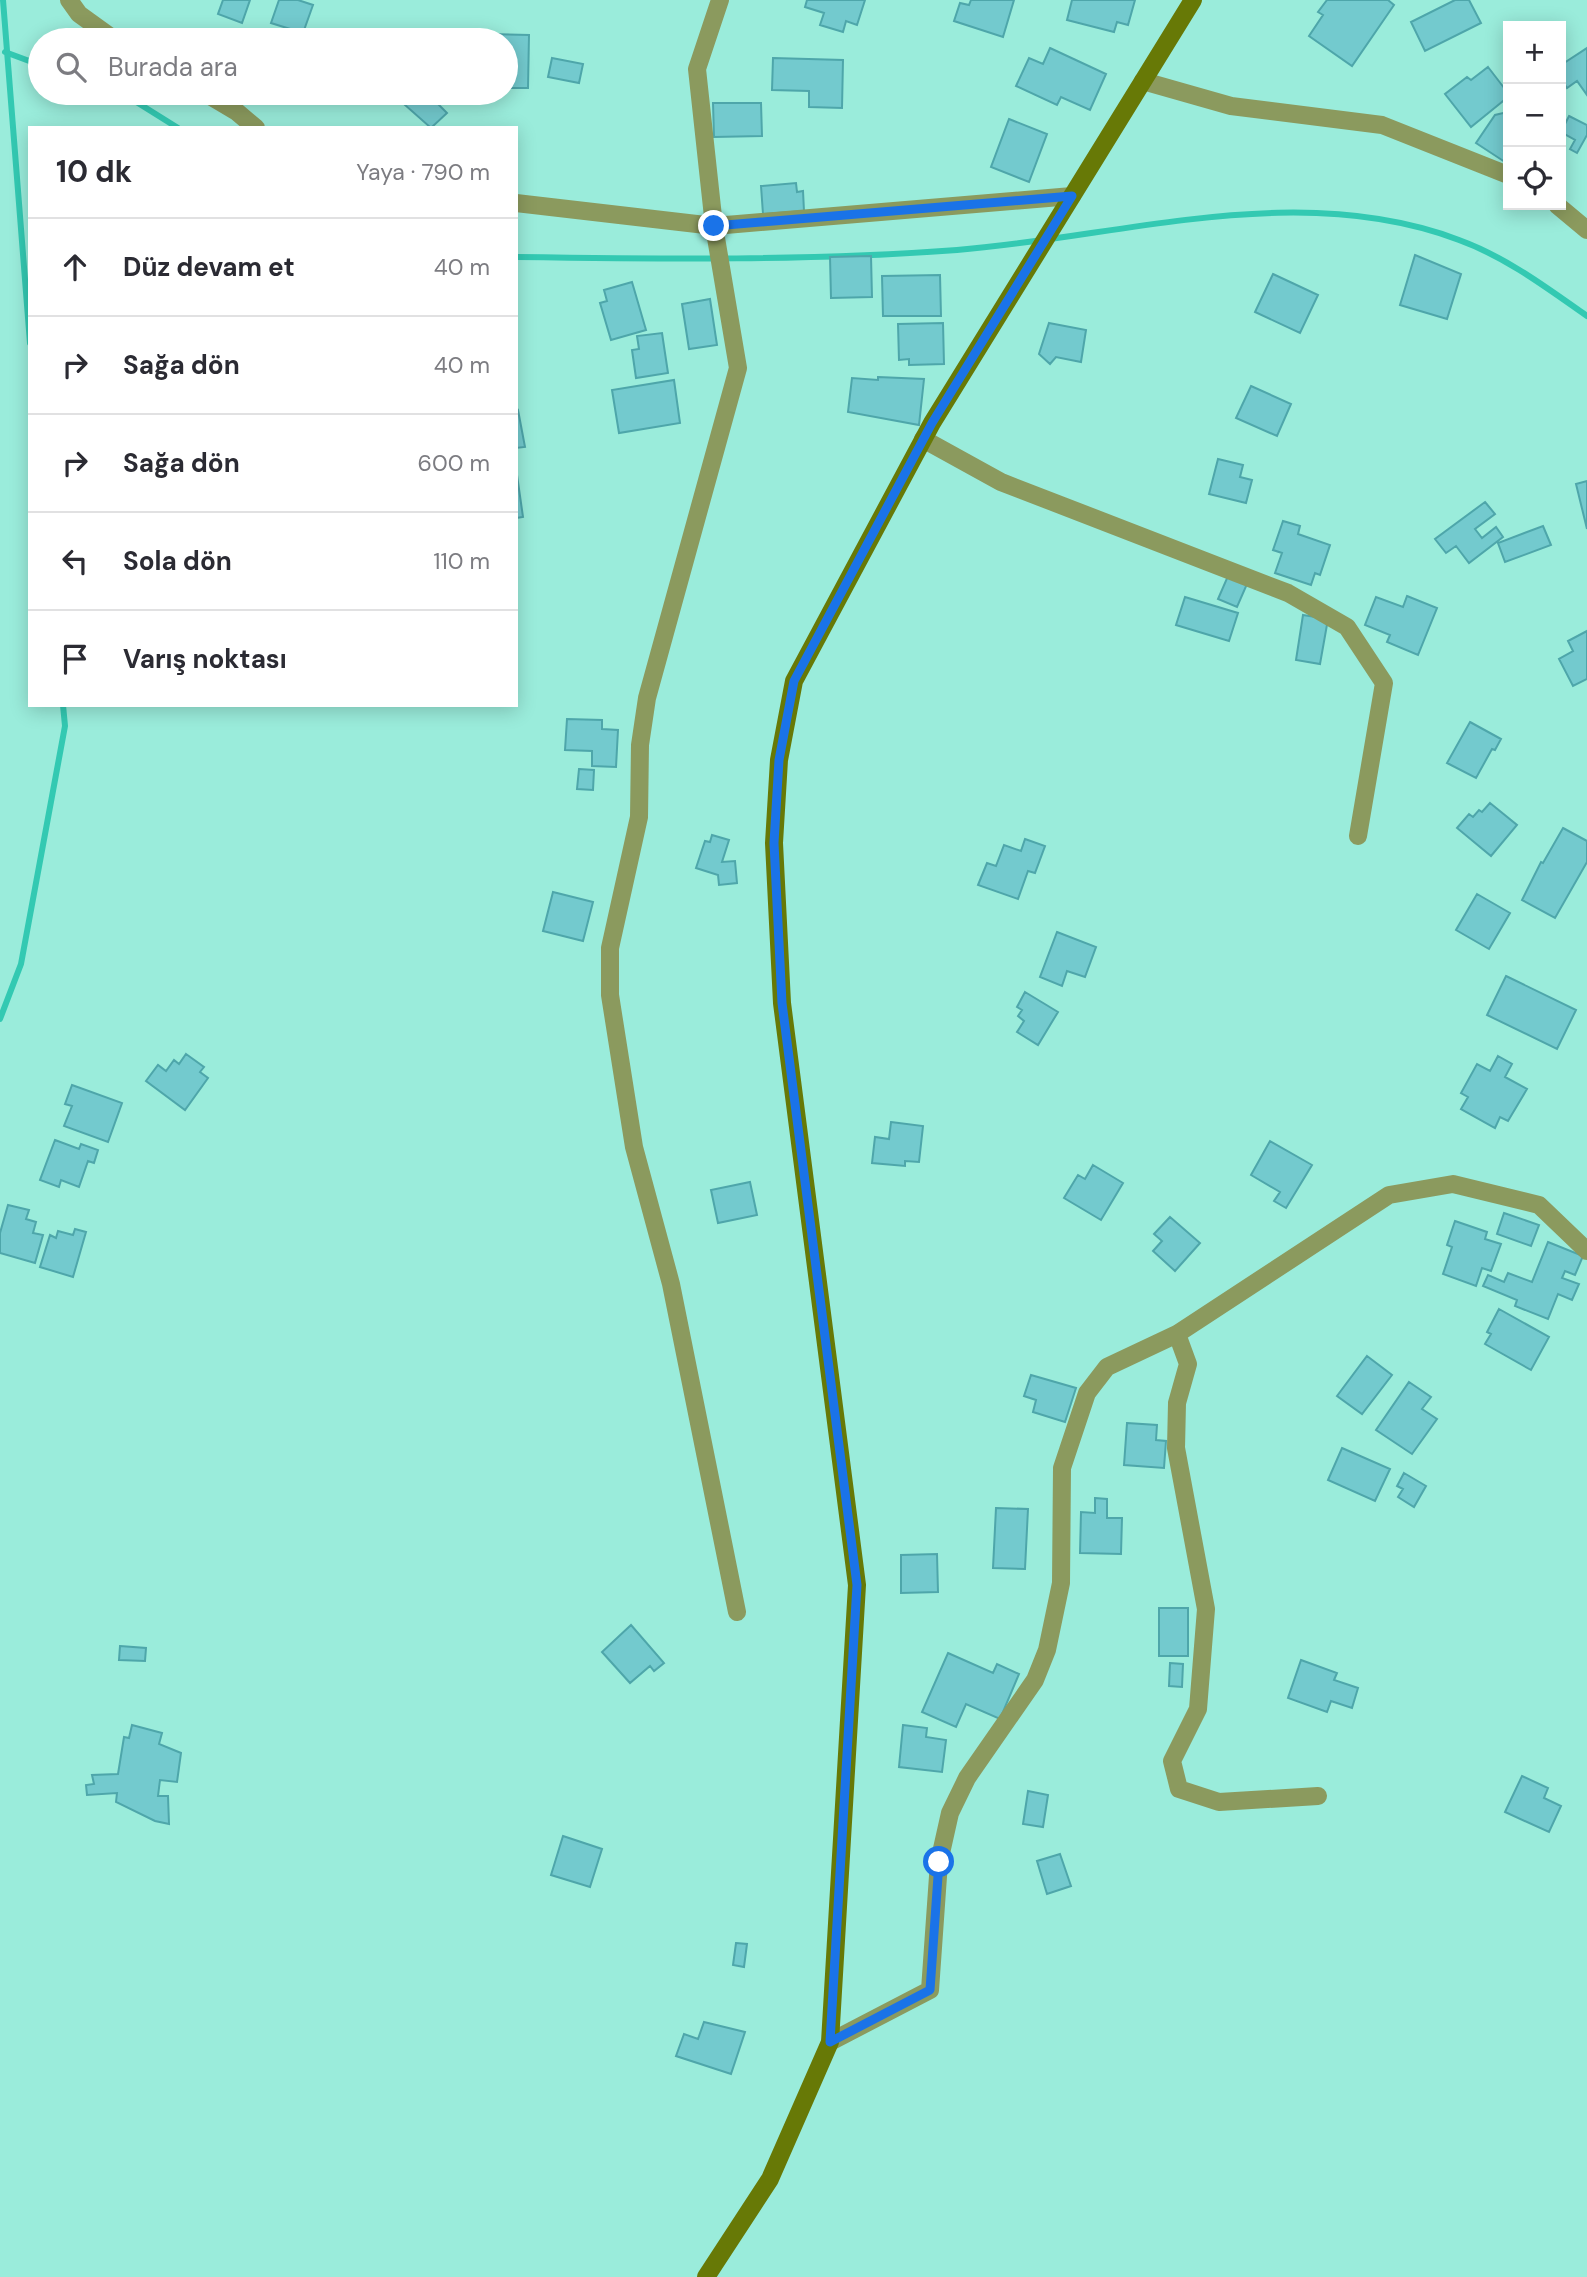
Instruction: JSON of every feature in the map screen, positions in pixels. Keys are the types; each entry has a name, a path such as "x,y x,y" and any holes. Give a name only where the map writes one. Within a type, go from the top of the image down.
{"main road":[{"path":"706,2277 771,2179 830,2042 857,1585 782,1003 774,843 779,760 794,681 923,439 1143,81 1188,2"}],"street":[{"path":"69,0 79,14 98,28"},
{"path":"720,0 697,69 714,226 738,368 647,698 640,745 639,817 610,948 610,995 634,1147 671,1284 737,1612"},
{"path":"1143,81 1231,106 1382,125 1503,173"},
{"path":"225,105 254,126"},
{"path":"518,203 714,226 1072,196"},
{"path":"1563,210 1587,230"},
{"path":"923,439 1001,482 1288,593 1347,627 1384,683 1358,836"},
{"path":"830,2042 930,1990 939,1862 950,1813 967,1778 1035,1680 1047,1650 1061,1583 1062,1468 1087,1393 1107,1367 1177,1334 1389,1195 1453,1184 1539,1205 1586,1248"},
{"path":"1177,1334 1188,1364 1177,1403 1176,1448 1206,1609 1198,1709 1172,1761 1179,1789 1219,1802 1318,1796"}],"building":[{"path":"223,0 250,0 242,23 218,14"},
{"path":"279,0 298,0 313,5 305,28 287,28 271,23"},
{"path":"807,0 865,0 857,25 846,21 843,32 820,25 824,13 805,7"},
{"path":"971,0 1014,0 1003,37 954,21 960,3 969,5"},
{"path":"1072,0 1135,0 1128,25 1117,22 1114,32 1067,20"},
{"path":"1327,0 1388,0 1394,5 1352,66 1309,36 1323,15 1318,12"},
{"path":"1455,0 1469,0 1481,23 1425,51 1411,22"},
{"path":"518,35 529,35 528,88 518,88"},
{"path":"1050,48 1106,74 1090,110 1061,97 1057,105 1016,86 1029,58 1043,64"},
{"path":"1587,48 1587,95 1577,81 1566,86 1566,62"},
{"path":"552,58 583,64 579,83 548,77"},
{"path":"773,58 843,60 842,108 809,107 809,91 772,90"},
{"path":"1488,67 1503,86 1503,101 1471,127 1445,94 1467,77 1471,80"},
{"path":"713,103 761,103 762,136 714,137"},
{"path":"405,105 439,105 447,113 433,126 429,126"},
{"path":"1503,113 1503,161 1476,143 1495,115"},
{"path":"1569,116 1587,125 1587,135 1577,153 1570,149 1575,140 1566,135"},
{"path":"1009,119 1047,134 1029,182 991,167"},
{"path":"796,183 797,192 803,191 804,211 763,214 761,186"},
{"path":"1415,255 1461,274 1447,319 1400,305"},
{"path":"871,256 872,297 831,298 830,257"},
{"path":"1273,274 1318,295 1300,333 1255,312"},
{"path":"940,275 941,316 883,316 882,276"},
{"path":"632,282 646,330 611,340 600,303 607,301 604,290"},
{"path":"710,299 717,345 689,349 682,304"},
{"path":"943,323 944,364 909,365 909,359 899,360 898,324"},
{"path":"1049,323 1086,330 1081,362 1056,357 1050,364 1039,354"},
{"path":"662,333 668,373 636,378 632,350 639,349 637,336"},
{"path":"878,377 924,379 919,425 848,412 852,378 878,380"},
{"path":"674,380 680,423 619,433 612,390"},
{"path":"1251,386 1291,404 1277,436 1236,418"},
{"path":"518,410 525,447 518,448"},
{"path":"1218,459 1243,465 1240,477 1252,480 1246,503 1209,494"},
{"path":"1587,481 1587,529 1576,484"},
{"path":"518,482 523,517 518,518"},
{"path":"1485,502 1495,514 1475,529 1482,538 1496,527 1503,537 1469,563 1456,546 1446,553 1435,539"},
{"path":"1283,521 1300,526 1298,534 1330,545 1320,575 1315,573 1311,585 1275,573 1282,553 1273,550"},
{"path":"1543,526 1551,545 1505,562 1498,543"},
{"path":"1228,576 1247,584 1237,607 1218,599"},
{"path":"1407,596 1437,608 1418,655 1387,642 1390,635 1365,625 1376,597 1403,607"},
{"path":"1185,597 1238,613 1229,641 1176,625"},
{"path":"1303,615 1328,619 1320,664 1296,660"},
{"path":"1587,631 1587,679 1573,686 1559,659 1573,651 1568,641"},
{"path":"567,719 602,720 602,729 618,730 616,767 592,766 592,751 565,750"},
{"path":"1470,722 1501,739 1495,750 1492,749 1476,778 1447,763"},
{"path":"579,769 594,770 593,790 577,789"},
{"path":"1490,803 1517,825 1491,856 1457,828 1469,814 1473,817"},
{"path":"1563,828 1587,841 1587,862 1555,918 1522,900 1541,862 1543,863"},
{"path":"712,835 729,840 722,862 735,861 737,883 719,885 718,875 696,868 705,841 710,842"},
{"path":"1025,839 1045,846 1035,873 1028,871 1018,899 978,885 987,863 996,866 1004,845 1021,851"},
{"path":"553,892 593,902 583,941 543,931"},
{"path":"1477,894 1510,913 1489,949 1456,930"},
{"path":"1057,932 1096,947 1085,977 1067,971 1062,986 1040,977"},
{"path":"1506,976 1576,1010 1557,1049 1487,1015"},
{"path":"1025,992 1058,1012 1038,1045 1017,1032 1024,1021 1018,1016 1022,1010 1017,1007"},
{"path":"186,1054 204,1067 200,1072 208,1078 185,1110 146,1081 158,1065 166,1071 174,1060 179,1064"},
{"path":"1498,1056 1512,1064 1505,1077 1527,1089 1508,1121 1500,1117 1495,1128 1461,1109 1468,1097 1461,1093 1477,1064 1490,1071"},
{"path":"72,1085 122,1103 108,1142 64,1126 72,1106 65,1104"},
{"path":"891,1122 923,1126 919,1162 905,1161 905,1166 872,1163 875,1137 889,1139"},
{"path":"55,1140 79,1149 81,1144 98,1150 94,1163 88,1161 79,1187 61,1180 59,1187 40,1180"},
{"path":"1270,1141 1312,1165 1286,1208 1274,1201 1280,1192 1251,1175"},
{"path":"1093,1165 1123,1183 1101,1220 1064,1198 1078,1175 1085,1179"},
{"path":"750,1182 757,1215 718,1223 711,1190"},
{"path":"8,1205 29,1210 26,1219 36,1222 33,1233 43,1235 35,1263 0,1253 0,1233"},
{"path":"1504,1213 1539,1225 1531,1246 1497,1234"},
{"path":"1170,1217 1200,1243 1175,1271 1153,1251 1162,1241 1154,1234"},
{"path":"1455,1221 1487,1232 1485,1239 1501,1244 1491,1271 1482,1268 1476,1286 1443,1274 1452,1247 1447,1245"},
{"path":"75,1229 86,1232 73,1277 40,1267 50,1235 56,1238 58,1231 73,1235"},
{"path":"1548,1242 1583,1256 1575,1275 1565,1271 1562,1278 1579,1284 1572,1300 1558,1294 1548,1319 1515,1306 1517,1300 1483,1286 1488,1275 1504,1282 1508,1273 1532,1282"},
{"path":"1499,1309 1549,1337 1531,1370 1485,1344 1491,1334 1487,1332"},
{"path":"1367,1356 1392,1375 1362,1414 1337,1396"},
{"path":"1031,1375 1076,1388 1065,1422 1033,1412 1036,1400 1024,1396"},
{"path":"1409,1382 1431,1397 1422,1409 1437,1419 1412,1454 1376,1430"},
{"path":"1127,1423 1157,1425 1156,1440 1166,1441 1164,1468 1124,1465"},
{"path":"1342,1448 1390,1469 1375,1501 1328,1480"},
{"path":"1404,1473 1426,1486 1414,1507 1398,1497 1403,1489 1397,1486"},
{"path":"1095,1498 1107,1499 1107,1518 1122,1518 1121,1554 1080,1553 1081,1512 1095,1513"},
{"path":"996,1508 1028,1509 1025,1569 993,1568"},
{"path":"937,1554 938,1592 901,1593 901,1555"},
{"path":"1159,1608 1188,1608 1188,1656 1159,1656"},
{"path":"631,1625 664,1663 654,1671 650,1666 630,1683 602,1652"},
{"path":"120,1646 146,1648 145,1661 119,1660"},
{"path":"948,1653 993,1673 997,1664 1019,1674 1000,1719 966,1704 956,1727 922,1712"},
{"path":"1301,1660 1337,1673 1334,1680 1358,1688 1352,1708 1331,1701 1327,1712 1288,1698"},
{"path":"1170,1663 1183,1664 1182,1687 1169,1686"},
{"path":"132,1725 162,1733 159,1744 181,1753 177,1782 160,1780 158,1796 168,1796 169,1824 155,1821 116,1802 117,1793 87,1795 86,1785 94,1784 92,1775 118,1774 124,1737 129,1738"},
{"path":"903,1725 927,1728 926,1737 946,1740 942,1772 899,1767"},
{"path":"1522,1776 1548,1788 1544,1798 1561,1806 1549,1832 1505,1812"},
{"path":"1028,1791 1048,1795 1043,1827 1023,1824"},
{"path":"563,1836 602,1849 590,1887 551,1875"},
{"path":"1060,1854 1071,1886 1047,1894 1037,1861"},
{"path":"736,1943 747,1944 744,1967 733,1965"},
{"path":"704,2022 745,2032 731,2074 676,2056 684,2034 698,2039"}],"waterway":[{"path":"3,0 28,318"},
{"path":"5,52 28,61"},
{"path":"141,105 175,126"},
{"path":"518,257 737,258 902,254 1019,243 1209,217 1273,213 1336,214 1398,222 1459,240 1526,274 1587,316"},
{"path":"0,1019 21,964 65,726 63,707"}],"route":[{"path":"714,226 1072,196 932,423 794,681 779,760 774,843 782,1003 857,1585 830,2042 930,1990 939,1862"}]}
